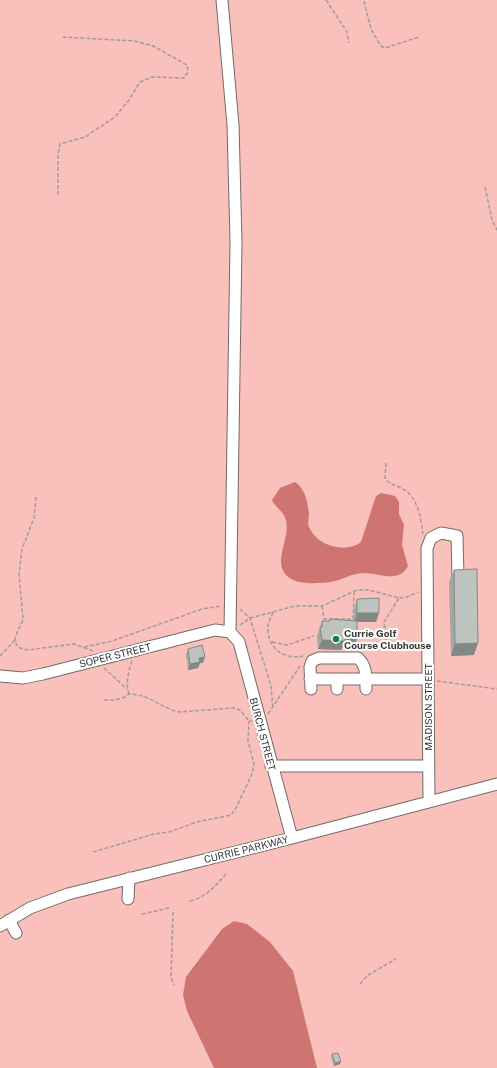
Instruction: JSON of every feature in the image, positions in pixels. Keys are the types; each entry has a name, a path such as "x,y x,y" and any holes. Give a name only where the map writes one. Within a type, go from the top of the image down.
{"street":[{"path":"222,0 233,125 236,242 230,632"},
{"name":"MADISON STREET","path":"429,801 427,679 421,589 427,548 431,538 441,534 457,536 458,578"},
{"name":"SOPER STREET","path":"0,676 22,678 215,630 230,632"},
{"name":"BURCH STREET","path":"230,632 239,642 254,720 271,766 292,838"},
{"path":"366,684 363,662 358,658 319,658 312,661 310,667 310,684 366,684 392,684 427,679"},
{"path":"393,754 393,766"},
{"path":"338,755 338,766"},
{"path":"271,766 311,761 338,766 365,761 393,766 428,766"},
{"name":"CURRIE PARKWAY","path":"4,923 48,900 497,784"},
{"path":"128,899 129,878"},
{"path":"4,923 16,933"}],"path":[{"path":"326,0 347,32 349,43"},
{"path":"364,1 371,29 380,46 385,48 419,37"},
{"path":"58,196 58,155 60,144 85,137 115,118 129,100 140,82 152,77 184,78 188,72 187,65 153,46 135,41 63,36"},
{"path":"485,187 492,220 497,230"},
{"path":"386,463 385,478 389,483 409,493 414,501 421,520 423,535"},
{"path":"0,656 15,640 23,620 19,574 22,549 34,518 36,497"},
{"path":"230,632 250,618 295,606 322,606 354,592 370,590 399,598 407,597 421,589"},
{"path":"322,606 324,619 353,619 354,592"},
{"path":"386,640 384,622 399,598"},
{"path":"84,647 112,641 213,606 236,606 250,618 271,686 272,710"},
{"path":"273,612 268,630 272,642 282,655 289,658 304,656"},
{"path":"272,642 287,645 298,643 314,636"},
{"path":"15,640 20,648 28,650 74,644 108,657"},
{"path":"129,694 128,689 135,650"},
{"path":"95,660 128,689"},
{"path":"254,720 270,713 303,661"},
{"path":"427,679 497,689"},
{"path":"104,700 124,698 129,694 147,696 171,710 180,712 234,708 240,710 254,720"},
{"path":"93,852 154,834 169,832 197,822 231,815 236,808 252,774 254,764 248,741 254,720"},
{"path":"190,901 200,899 208,894 226,874"},
{"path":"142,914 169,908"},
{"path":"173,912 171,977 174,985"},
{"path":"360,984 368,975 396,959"}],"shaded area":[{"path":"0,0 497,0 497,1068 0,1068"},
{"path":"295,482 304,492 308,505 308,525 313,534 325,543 340,548 355,546 361,542 376,496 381,493 395,496 399,502 399,514 404,525 402,545 408,566 399,575 394,576 360,573 331,582 315,583 298,582 291,579 286,575 282,568 281,559 287,530 286,520 272,500 280,488"},
{"path":"234,921 247,924 270,942 293,971 317,1068 214,1068 187,1011 183,995 186,977 222,929"}],"building":[{"path":"477,569 478,643 455,644 454,570"},
{"path":"379,598 379,613 357,613 357,599"},
{"path":"330,619 357,621 357,639 345,639 345,641 322,640 320,627 322,627 322,621 330,621"},
{"path":"202,645 205,657 199,658 200,662 190,664 188,649"},
{"path":"338,1053 341,1061 335,1063 332,1054"}],"place":[{"name":"Currie Golf Course Clubhouse","path":"336,639"}]}
